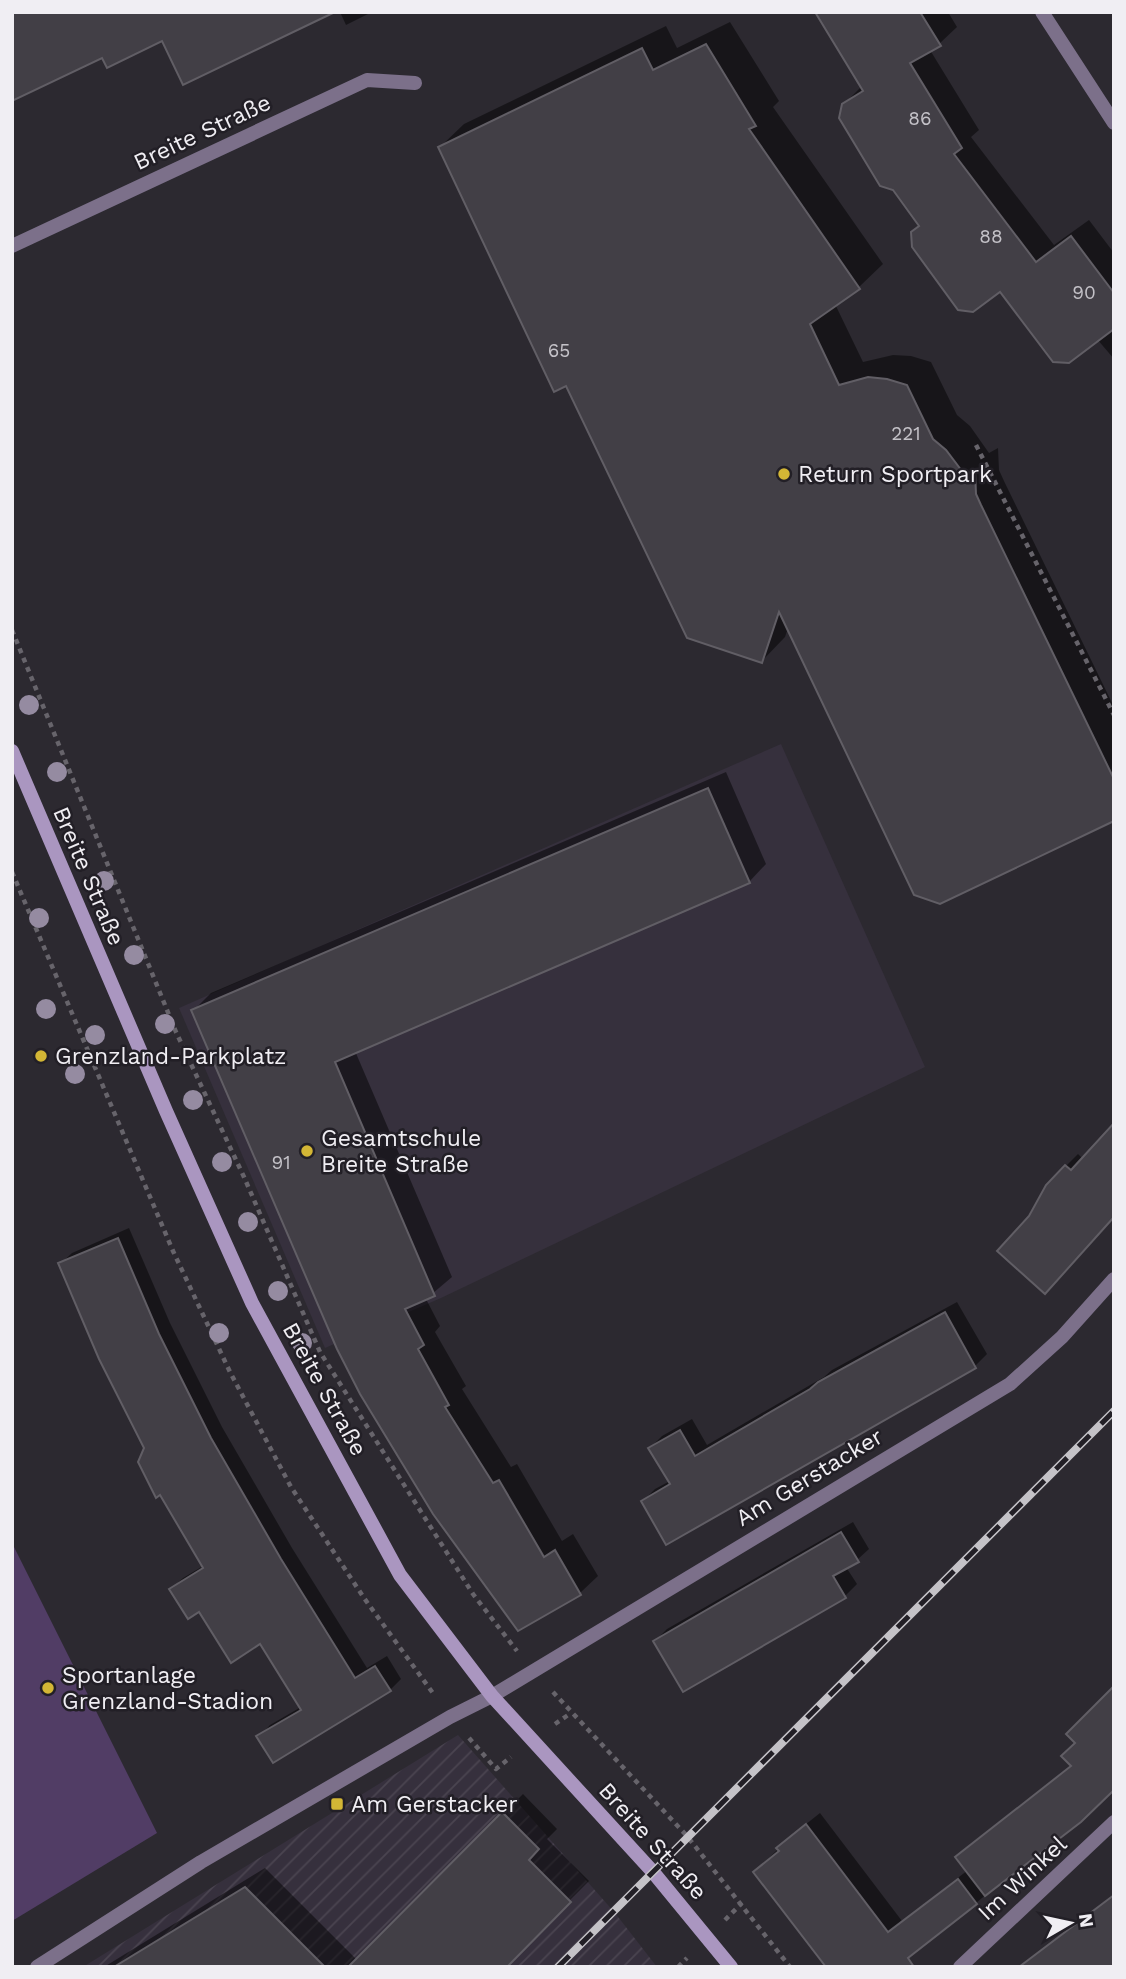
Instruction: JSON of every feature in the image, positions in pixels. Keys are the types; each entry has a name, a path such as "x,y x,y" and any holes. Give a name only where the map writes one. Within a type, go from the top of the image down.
{"main road":[{"name":"Breite Straße","path":"12,751 155,1086 252,1303 400,1574 492,1696 653,1872 731,1967"}],"street":[{"path":"1042,12 1114,123"},
{"name":"Breite Straße","path":"12,246 367,80 415,83"},
{"name":"Am Gerstacker","path":"37,1967 201,1862 450,1717 492,1696 1010,1384 1062,1337 1114,1279"},
{"name":"Im Winkel","path":"960,1967 1114,1822"}],"path":[{"path":"976,444 1114,715"},
{"path":"12,630 176,1032 244,1177 320,1352 473,1594 533,1671"},
{"path":"12,872 167,1239 230,1372 291,1487 364,1598 450,1717 496,1769"},
{"path":"571,1713 687,1836 790,1967"}],"shaded area":[{"path":"781,744 925,1067 441,1298 325,1348 179,1008"},
{"name":"Sportanlage Grenzland-Stadion","path":"12,1543 157,1833 12,1921"},
{"path":"458,1735 615,1913 657,1967 83,1967"}],"building":[{"path":"12,12 335,12 183,85 162,41 107,68 102,58 12,101"},
{"path":"815,12 920,12 941,46 910,63 962,148 954,154 1036,262 1071,236 1114,293 1114,329 1069,363 1053,362 1000,292 973,312 958,310 912,247 911,232 919,226 893,190 880,186 839,118 842,104 863,91"},
{"name":"Return Sportpark","path":"706,44 756,126 749,129 860,289 810,324 839,385 868,377 907,385 933,439 946,450 965,475 975,470 976,494 1114,779 1114,821 940,904 914,895 779,612 762,663 687,638 566,386 554,392 438,147 642,48 653,70"},
{"path":"708,788 750,883 335,1062 435,1296 405,1309 424,1345 418,1349 449,1405 445,1407 493,1483 499,1480 544,1557 555,1550 581,1595 518,1631 433,1514 360,1394 337,1349 191,1010"},
{"path":"1114,1123 1114,1217 1045,1294 997,1251 1029,1216 1046,1185 1065,1165 1071,1170"},
{"path":"118,1238 159,1334 211,1438 281,1559 355,1678 375,1666 391,1691 273,1763 256,1736 301,1710 260,1644 231,1663 199,1612 188,1619 169,1589 203,1568 160,1495 156,1498 138,1462 144,1448 99,1359 58,1263"},
{"path":"945,1312 976,1368 666,1545 641,1501 670,1484 648,1448 680,1430 695,1456 818,1382"},
{"path":"841,1532 859,1562 833,1576 846,1598 683,1692 653,1641"},
{"path":"1114,1686 1114,1790 1081,1822 985,1896 955,1857 1071,1766 1061,1756 1075,1743 1066,1734"},
{"path":"502,1812 539,1849 529,1860 571,1902 507,1967 348,1967"},
{"path":"806,1824 888,1932 958,1879 977,1904 908,1958 914,1967 826,1967 753,1872 779,1851 776,1848"},
{"path":"245,1887 325,1967 114,1967"},
{"path":"1114,1895 1114,1967 1019,1967"}],"railway":[{"path":"558,1967 1114,1411"}],"place":[{"name":"Return Sportpark","path":"784,474"},
{"name":"Grenzland-Parkplatz","path":"41,1056"},
{"name":"Gesamtschule Breite Straße","path":"307,1151"},
{"name":"Sportanlage Grenzland-Stadion","path":"48,1688"},
{"name":"Am Gerstacker","path":"337,1804"}]}
